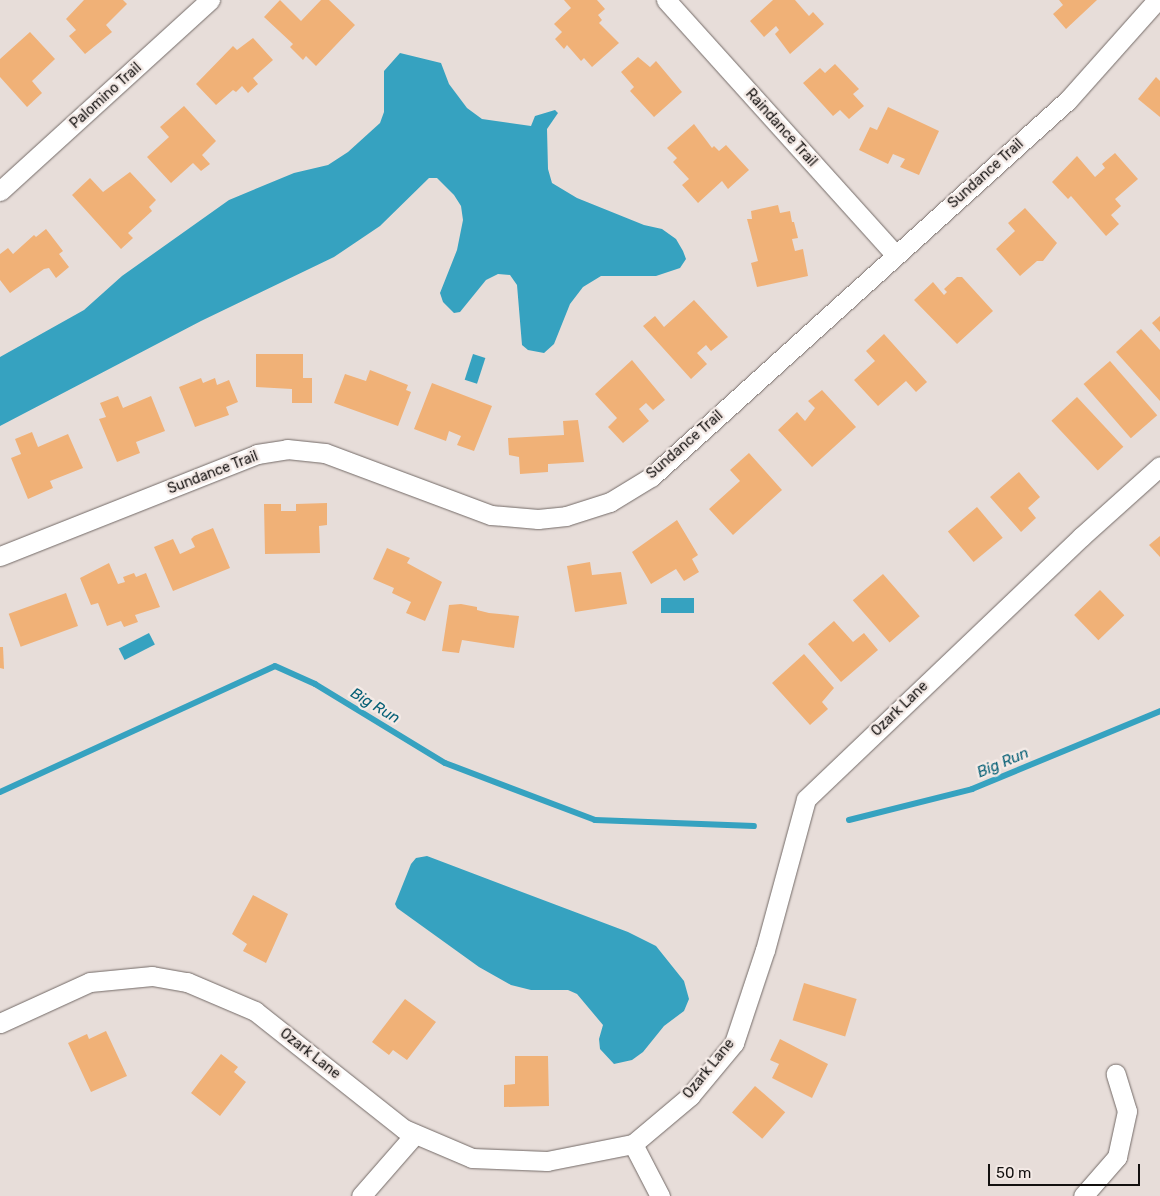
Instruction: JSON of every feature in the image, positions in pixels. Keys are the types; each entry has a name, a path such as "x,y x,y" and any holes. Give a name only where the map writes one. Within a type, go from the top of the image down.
{"street":[{"name":"Palomino Trail","path":"0,191 210,0"},
{"name":"Raindance Trail","path":"666,0 896,255"},
{"name":"Sundance Trail","path":"0,556 257,454 287,449 325,453 491,515 538,519 556,517 610,502 651,477 1068,100 1157,0"},
{"name":"Ozark Lane","path":"0,1024 90,982 152,976 187,982 254,1011 404,1129 472,1158 537,1161 633,1144 690,1096 734,1042 765,950 806,799 1081,537 1160,466"},
{"path":"1083,1196 1117,1157 1127,1111 1116,1074"},
{"path":"360,1196 415,1134"},
{"path":"633,1144 660,1196"}],"water":[{"path":"400,53 441,63 449,84 467,108 482,119 531,126 535,116 555,110 558,113 547,129 548,169 552,183 577,198 644,225 662,229 676,239 683,251 686,259 680,268 656,276 601,276 583,287 570,304 554,344 544,353 528,350 522,345 517,285 510,275 498,274 486,280 460,312 454,313 443,302 440,293 457,250 463,220 461,206 454,195 437,178 429,178 380,226 334,257 201,321 0,426 0,357 84,310 122,276 229,200 294,173 328,165 348,152 380,123 384,112 384,71"},
{"path":"473,354 485,358 477,384 465,380"},
{"path":"661,598 694,598 694,613 661,613"},
{"path":"149,633 155,645 125,660 119,648"},
{"path":"427,856 628,932 656,946 684,981 689,999 684,1011 664,1026 643,1052 632,1060 614,1064 600,1049 599,1039 603,1025 577,994 568,990 531,990 511,985 479,967 397,908 395,904 411,864 416,858"}],"building":[{"path":"84,0 123,0 127,4 106,25 112,32 85,54 69,36 76,30 66,19"},
{"path":"280,0 301,21 321,0 329,0 355,25 316,66 306,56 303,60 290,47 293,44 264,17"},
{"path":"564,0 597,0 605,9 598,15 602,20 599,23 619,43 592,67 584,58 581,61 567,45 564,49 555,39 562,32 554,24 571,8"},
{"path":"773,0 795,0 809,16 813,12 824,24 790,54 775,34 779,30 776,26 764,37 750,21"},
{"path":"1059,0 1097,0 1066,29 1053,14 1063,5"},
{"path":"30,32 55,59 32,81 42,93 27,107 0,77 0,59"},
{"path":"253,38 273,60 253,78 258,84 248,93 242,86 236,92 233,90 216,105 196,84 233,46 237,50"},
{"path":"638,57 650,67 656,61 682,92 654,117 630,91 634,87 621,72"},
{"path":"835,64 859,89 853,94 864,106 849,119 840,110 833,116 803,83 820,68 825,73"},
{"path":"1156,77 1160,81 1160,117 1138,99"},
{"path":"184,106 216,141 202,155 210,164 201,171 193,163 171,183 147,157 169,137 160,127"},
{"path":"888,107 939,131 919,175 900,167 905,159 893,154 888,164 859,150 870,127 877,130"},
{"path":"694,124 712,148 714,146 719,151 726,145 749,170 728,189 722,181 698,203 682,185 689,179 673,162 677,158 667,148"},
{"path":"1115,153 1138,179 1115,199 1121,206 1111,215 1119,224 1106,236 1071,196 1068,199 1052,182 1077,156 1095,177 1105,168 1102,164"},
{"path":"130,172 156,200 149,207 152,211 128,233 133,238 121,249 72,195 90,178 103,192"},
{"path":"778,205 780,213 790,211 798,238 792,239 795,251 803,249 808,276 757,287 751,263 758,261 747,219 752,219 751,211"},
{"path":"1025,208 1057,243 1043,261 1037,261 1020,276 996,249 1015,231 1008,223"},
{"path":"46,229 63,251 59,254 69,267 56,278 49,268 44,269 10,293 0,280 0,254 8,248 13,254 34,235 36,237"},
{"path":"957,277 962,277 993,311 957,344 914,300 933,282 944,295 947,292 944,289"},
{"path":"694,300 728,337 711,351 706,345 697,353 707,364 691,379 643,326 655,316 664,327"},
{"path":"1160,316 1160,332 1152,323"},
{"path":"1141,329 1160,350 1160,401 1116,352"},
{"path":"884,334 927,382 916,392 906,381 878,406 854,380 875,361 866,351"},
{"path":"256,354 303,354 303,378 312,378 312,403 292,403 292,389 256,387"},
{"path":"632,360 665,400 653,410 646,403 639,409 649,421 623,443 608,427 617,418 595,394"},
{"path":"1110,361 1157,415 1131,438 1084,384"},
{"path":"370,370 408,385 406,390 411,392 398,426 334,403 345,374 366,381"},
{"path":"201,378 203,383 215,378 217,385 229,380 238,402 226,407 229,415 195,427 179,387"},
{"path":"432,383 492,406 474,451 457,445 461,436 449,431 446,441 414,429"},
{"path":"822,390 856,427 812,467 778,430 797,412 805,421 815,408 808,401"},
{"path":"118,396 123,408 151,396 165,431 136,442 140,453 117,462 99,419 106,417 100,403"},
{"path":"1077,397 1123,447 1098,471 1051,421"},
{"path":"578,420 584,462 548,464 548,472 520,474 519,457 509,455 508,438 564,435 563,421"},
{"path":"32,432 38,447 68,434 83,468 50,481 53,488 28,499 11,458 21,454 15,439"},
{"path":"749,453 782,490 733,535 709,509 740,481 730,470"},
{"path":"1019,472 1040,497 1028,508 1036,518 1021,532 990,497"},
{"path":"327,503 327,525 319,526 320,553 265,554 264,504 281,504 281,511 296,511 296,504"},
{"path":"977,507 1003,538 974,562 948,531"},
{"path":"677,520 698,555 692,559 699,572 684,581 676,569 651,584 632,552"},
{"path":"213,528 230,568 173,591 154,547 173,539 180,554 195,547 191,539 194,536"},
{"path":"1160,536 1160,557 1149,545"},
{"path":"387,548 410,558 407,563 442,582 425,621 406,613 411,602 392,593 394,588 373,579"},
{"path":"590,562 592,575 621,572 627,604 575,612 567,566"},
{"path":"109,563 118,584 125,582 123,577 134,573 136,577 146,573 160,607 135,615 138,622 124,627 121,621 107,626 98,603 91,605 80,578"},
{"path":"883,574 920,616 890,643 853,600"},
{"path":"1100,590 1124,615 1098,640 1074,615"},
{"path":"66,593 78,626 21,647 9,614"},
{"path":"461,604 477,607 477,610 489,613 519,616 514,648 462,640 459,653 442,651 449,605"},
{"path":"834,621 853,642 864,633 878,650 841,682 808,644"},
{"path":"0,647 3,647 4,669 0,668"},
{"path":"804,654 834,688 822,702 828,709 810,725 772,683"},
{"path":"253,895 288,914 266,963 243,951 247,944 232,934"},
{"path":"804,983 857,999 845,1036 793,1020"},
{"path":"405,999 436,1022 407,1060 393,1050 389,1055 372,1042"},
{"path":"106,1031 127,1076 91,1092 68,1043 87,1034 89,1039"},
{"path":"780,1039 828,1064 812,1098 772,1078 779,1064 770,1060"},
{"path":"221,1054 238,1067 234,1072 246,1082 220,1116 191,1093"},
{"path":"515,1056 548,1056 549,1106 504,1107 504,1085 515,1084"},
{"path":"755,1086 785,1112 762,1139 732,1112"}],"waterway":[{"name":"Big Run","path":"0,792 275,666 315,684 445,763 595,820 754,826"},
{"name":"Big Run","path":"849,820 972,789 1160,711"}]}
